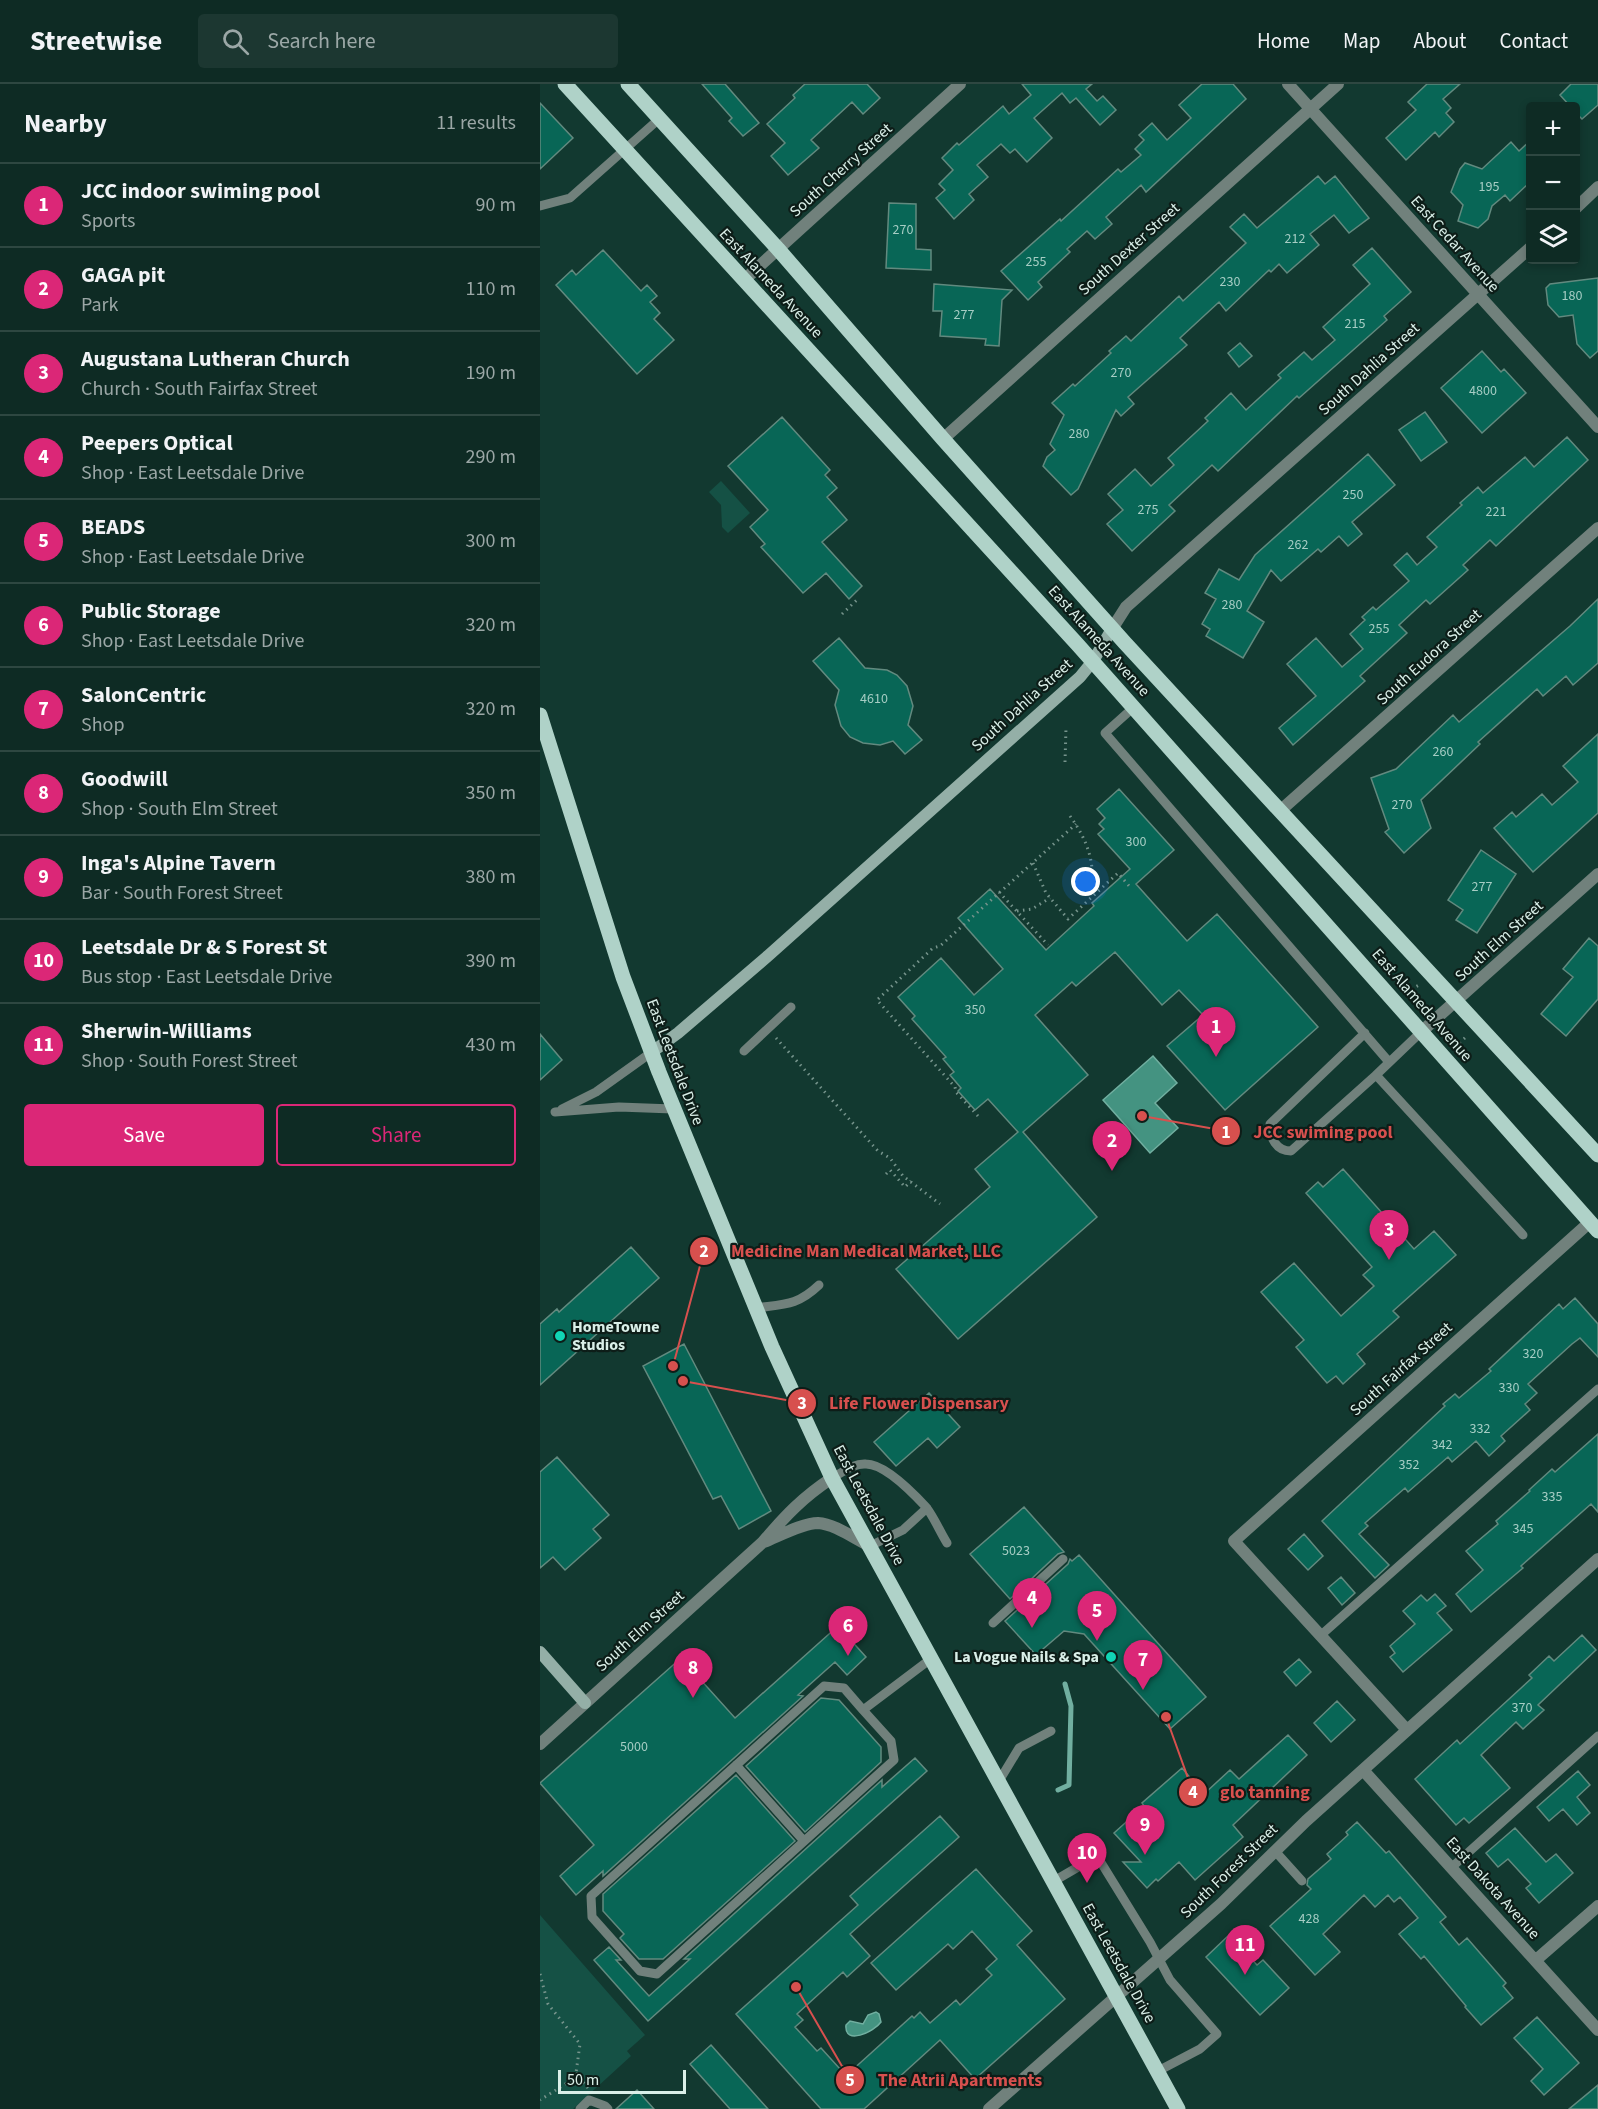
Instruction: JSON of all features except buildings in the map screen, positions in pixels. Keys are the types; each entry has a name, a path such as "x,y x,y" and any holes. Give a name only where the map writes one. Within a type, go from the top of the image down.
{"main road":[{"name":"East Alameda Avenue","path":"565,84 1093,661 1594,1226"},
{"name":"East Alameda Avenue","path":"628,84 778,249 943,439 1113,629 1598,1155"},
{"name":"East Leetsdale Drive","path":"540,715 619,966 673,1109 792,1392 832,1478 1178,2109"}],"street":[{"name":"South Cherry Street","path":"744,280 960,84"},
{"name":"East Cedar Avenue","path":"1288,84 1598,427"},
{"name":"South Dexter Street","path":"943,439 1338,84"},
{"path":"1580,204 1598,188"},
{"name":"South Dahlia Street","path":"652,1052 678,1033 769,955 1080,677 1093,661 1126,607 1526,252"},
{"name":"South Eudora Street","path":"1281,810 1598,528"},
{"name":"South Elm Street","path":"1421,1032 1598,874"},
{"name":"South Fairfax Street","path":"1320,1636 1234,1540 1594,1226"},
{"name":"South Elm Street","path":"540,1744 763,1542 794,1506 832,1478"},
{"name":"South Elm Street","path":"763,1542 816,1523 834,1528 870,1546"},
{"name":"South Forest Street","path":"989,2109 1221,1904 1362,1770 1598,1559"},
{"path":"1320,1636 1407,1730"},
{"path":"540,1652 585,1703"},
{"name":"East Dakota Avenue","path":"1362,1770 1598,2030"},
{"path":"1536,1960 1598,1906"}],"lane":[{"path":"540,206 570,198 659,119"},
{"path":"1134,707 1105,733 1389,1062"},
{"path":"744,1051 790,1007"},
{"path":"1365,1033 1270,1124 1270,1135 1277,1146 1284,1151 1291,1151 1421,1032"},
{"path":"652,1052 596,1092 555,1112 619,1107 673,1109"},
{"path":"1376,1075 1523,1235"},
{"path":"755,1308 795,1303 819,1285"},
{"path":"1320,1636 1598,1389"},
{"path":"832,1478 865,1463 879,1466 927,1508 947,1543"},
{"path":"870,1546 903,1530 927,1508"},
{"path":"993,1623 1063,1558"},
{"path":"863,1710 932,1658"},
{"path":"824,1686 844,1688 863,1710 891,1741 894,1760 657,1974 640,1971 592,1917 591,1896 824,1686"},
{"path":"999,1781 1019,1748 1051,1731"},
{"path":"1452,1867 1598,1736"},
{"path":"736,1765 804,1841"},
{"path":"1275,1851 1302,1881"},
{"path":"1054,1881 1097,1856 1150,1941 1170,1980 1217,2034 1200,2049 1158,2071"},
{"path":"580,2109 589,2100 608,2109"}],"path":[{"path":"842,614 859,598"},
{"path":"1065,762 1066,728"},
{"path":"1070,816 1082,832 1092,863 1091,897"},
{"path":"978,1116 877,1000 933,948 940,946 1076,824"},
{"path":"1033,863 1050,898 1068,920 1118,873 1130,887"},
{"path":"999,892 1047,945"},
{"path":"1017,911 1032,909 1050,898"},
{"path":"1403,994 1423,982"},
{"path":"1454,1048 1472,1032"},
{"path":"776,1038 878,1151 890,1158 900,1172 940,1204"},
{"path":"886,1174 890,1170 905,1187 911,1181"},
{"path":"540,1974 548,2004 580,2044 576,2073 567,2083 540,2100"}],"shaded area":[{"path":"721,481 750,513 728,533 722,527 721,505 709,492"},
{"path":"1153,1056 1177,1083 1155,1103 1178,1128 1150,1153 1103,1100"},
{"path":"540,1915 645,2035 627,2051 631,2056 573,2109 540,2109"},
{"path":"876,2012 881,2022 877,2026 860,2035 850,2035 846,2025 850,2021 863,2024 868,2015"}],"waterway":[{"path":"1058,1790 1069,1785 1071,1706 1065,1684"}],"place":[{"name":"JCC indoor swiming pool","path":"1216,1057"},
{"name":"JCC swiming pool","path":"1142,1116"},
{"name":"GAGA pit","path":"1112,1171"},
{"name":"Augustana Lutheran Church","path":"1389,1260"},
{"name":"HomeTowne Studios","path":"560,1336"},
{"name":"Medicine Man Medical Market, LLC","path":"673,1366"},
{"name":"Life Flower Dispensary","path":"683,1381"},
{"name":"Peepers Optical","path":"1032,1628"},
{"name":"BEADS","path":"1097,1641"},
{"name":"Public Storage","path":"848,1656"},
{"name":"La Vogue Nails & Spa","path":"1111,1657"},
{"name":"SalonCentric","path":"1143,1690"},
{"name":"Goodwill","path":"693,1698"},
{"name":"glo tanning","path":"1166,1717"},
{"name":"Inga's Alpine Tavern","path":"1145,1855"},
{"name":"Leetsdale Dr & S Forest St","path":"1087,1883"},
{"name":"Sherwin-Williams","path":"1245,1975"},
{"name":"The Atrii Apartments","path":"796,1987"}]}
